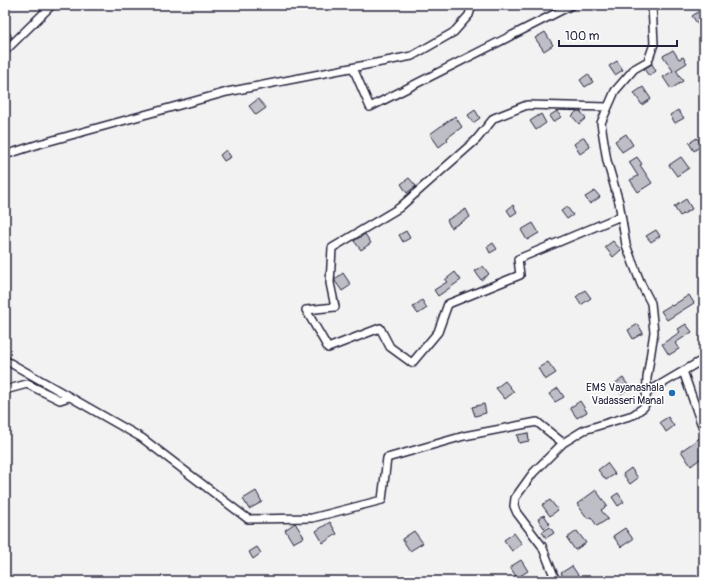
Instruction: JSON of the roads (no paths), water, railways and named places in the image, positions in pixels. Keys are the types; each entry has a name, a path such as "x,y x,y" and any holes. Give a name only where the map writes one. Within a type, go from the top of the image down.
{"street":[{"path":"5,51 52,5"},
{"path":"5,155 39,144 227,92 412,56 454,32 469,15 472,5"},
{"path":"353,68 370,107 572,5"},
{"path":"556,581 542,546 517,513 514,506 515,498 533,473 563,443 584,430 633,415 644,407 654,332 651,303 641,284 626,245 619,202 607,161 601,123 615,91 634,69 648,61 654,44 652,5"},
{"path":"608,107 527,105 494,118 476,140 399,208 332,248 330,283 335,307 306,310 328,348 380,328 390,347 412,363 438,332 448,304 520,275 518,258 621,216"},
{"path":"646,393 704,359"},
{"path":"5,360 142,438 248,520 312,518 382,500 388,458 464,436 537,422 563,443"},
{"path":"683,371 701,423 704,422"},
{"path":"5,390 26,384 60,400 69,396"}],"place":[{"name":"EMS Vayanashala Vadasseri Manal","path":"672,393"}]}
